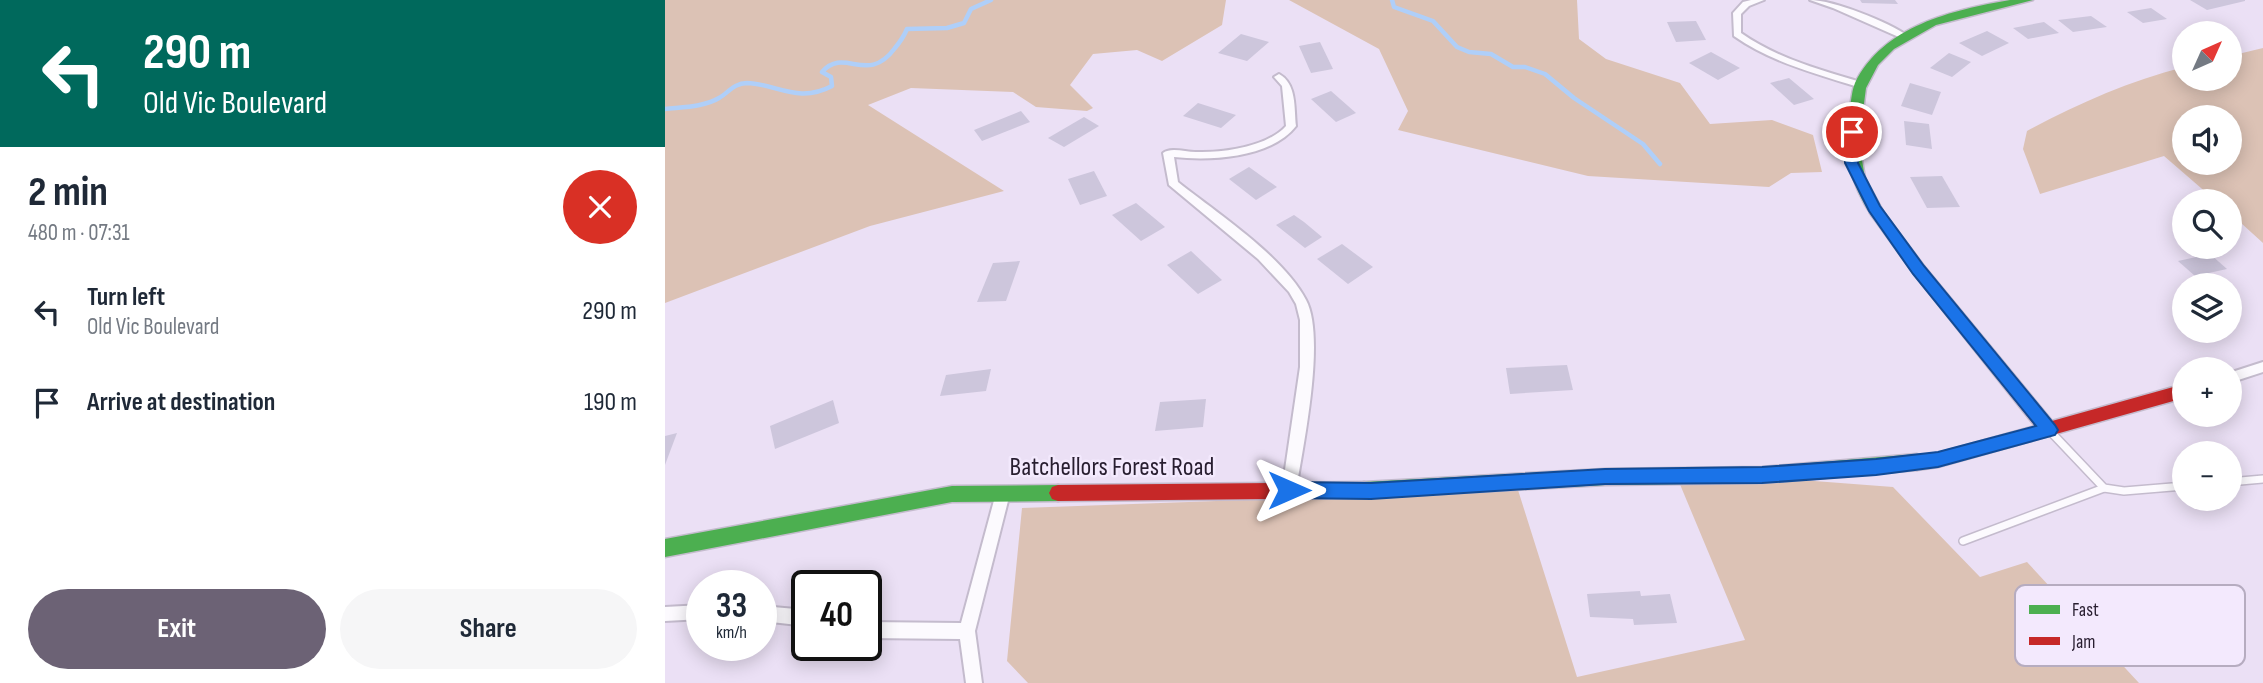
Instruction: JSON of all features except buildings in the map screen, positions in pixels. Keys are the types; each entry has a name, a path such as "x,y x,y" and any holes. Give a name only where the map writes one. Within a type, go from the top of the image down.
{"street":[{"path":"1760,0 1746,4 1737,13 1737,34 1754,47 1774,56 1861,85"},
{"path":"1814,0 1836,6 1904,36"},
{"path":"2028,0 1992,6 1939,21 1904,36 1879,58 1861,85 1852,132 1852,163 1874,208 1919,270 2049,430"},
{"path":"1279,77 1287,86 1291,126 1286,133 1232,154 1210,158 1168,153 1173,183 1286,279 1303,305 1308,353 1289,490"},
{"path":"2242,374 2262,369"},
{"name":"Batchellors Forest Road","path":"665,548 952,494 1371,491 1605,477 1762,475 1876,467 1938,460 2172,394"},
{"path":"974,683 967,631 1003,492"},
{"path":"665,614 686,613"},
{"path":"882,630 967,631"}],"lane":[{"path":"2049,430 2104,488"},
{"path":"2242,481 2263,479"},
{"path":"1963,541 2104,488 2124,491 2172,487"}],"shaded area":[{"path":"665,0 1226,0 1222,25 1162,61 1137,50 1093,54 1070,85 1093,108 1087,111 1036,107 1013,92 911,88 868,105 1004,191 870,226 665,303"},
{"path":"1289,0 1577,0 1579,39 1606,59 1680,83 1710,124 1772,120 1813,135 1822,172 1791,173 1769,187 1588,176 1398,130 1408,111 1379,49"},
{"path":"2263,48 2263,243 2242,224 2242,189 2202,189 2186,175 2242,175 2242,105 2172,105 2172,163 2164,156 2040,194 2023,149 2027,131 2104,94 2172,71 2172,91 2242,91 2242,53"},
{"path":"1763,477 1893,487 1980,577 2027,562 2048,585 2015,585 2015,666 2123,666 2139,683 1028,683 1007,661 1022,508 1518,490 1577,677 1745,640 1679,482"}],"waterway":[{"path":"665,109 707,103 742,83 788,92 820,91 832,86 831,77 822,72 831,65 875,64 885,59 907,29 947,28 964,23 971,9 991,0"},
{"path":"1392,0 1394,7 1433,21 1457,47 1469,52 1491,54 1513,67 1525,67 1545,74 1574,98 1643,144 1660,164"}],"traffic: fast":[{"path":"1877,213 1863,190 1855,167 1852,142 1861,84 1874,63 1910,33 1933,23 1956,15 2028,0"},
{"path":"1364,490 1605,477 1762,475 1917,462"},
{"path":"665,548 952,494 1058,493"}],"traffic: jam":[{"path":"1877,213 1919,270 2049,430"},
{"path":"1917,462 1938,460 2172,394"},
{"path":"1058,493 1364,490"}],"route":[{"path":"1289,490 1371,491 1605,477 1762,475 1876,467 1938,460 2049,430 1919,270 1874,208 1852,163 1852,132"}]}
